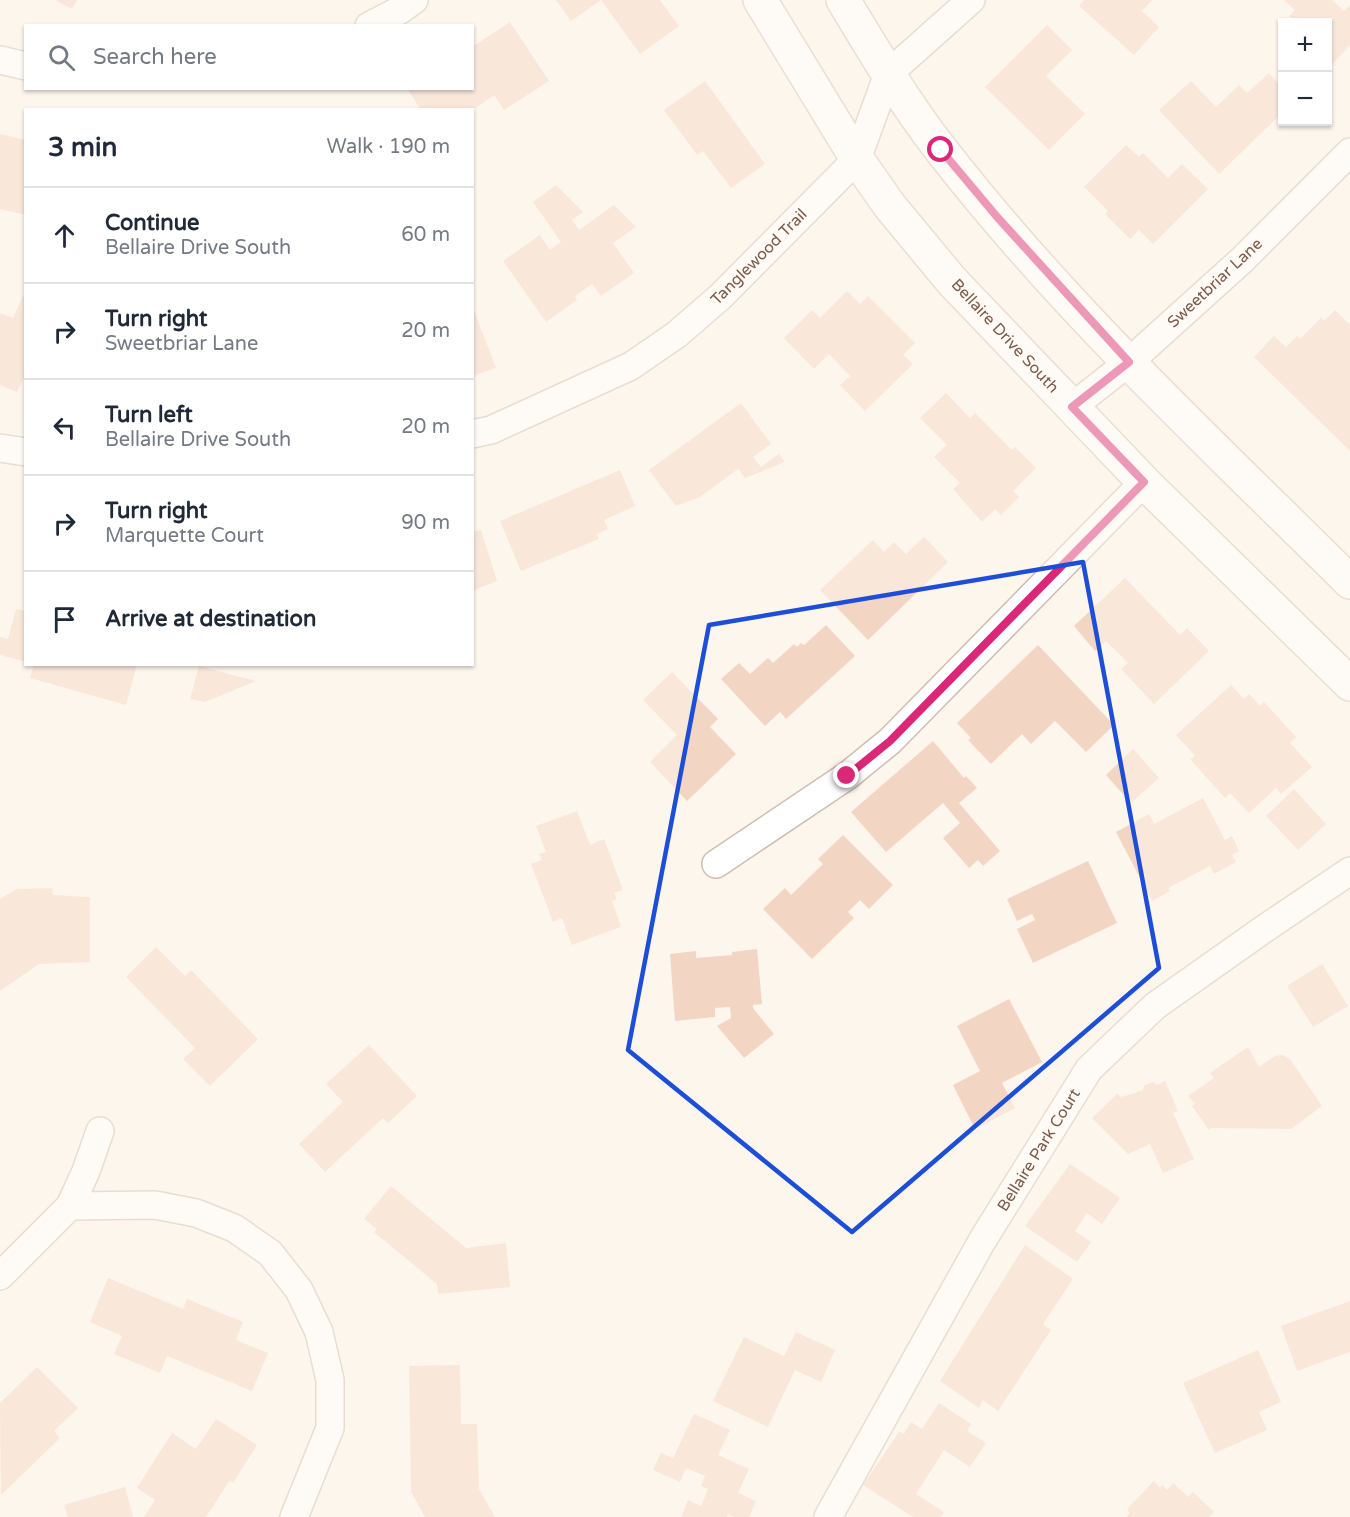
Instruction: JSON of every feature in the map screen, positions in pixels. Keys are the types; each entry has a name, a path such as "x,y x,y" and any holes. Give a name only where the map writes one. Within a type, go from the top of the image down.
{"main road":[{"name":"Bellaire Drive South","path":"760,0 857,159 889,205 951,280 1144,482 1350,683"},
{"path":"843,0 888,74 941,150 990,210 1129,362 1350,582"}],"street":[{"path":"373,24 414,0"},
{"name":"Tanglewood Trail","path":"474,434 491,430 631,366 676,335 720,297 857,159 888,74 971,0"},
{"path":"0,60 24,66"},
{"name":"Sweetbriar Lane","path":"1072,407 1129,362 1242,260 1350,152"},
{"path":"0,448 24,452"},
{"path":"716,864 847,776 890,741 1144,482"},
{"name":"Bellaire Park Court","path":"828,1517 982,1241 1089,1070 1155,1006 1264,928 1350,871"},
{"path":"0,1276 70,1206 100,1131"},
{"path":"70,1206 155,1205 196,1213 234,1228 270,1252 299,1290 319,1332 330,1380 330,1428 294,1517"}],"highlighted area":[{"path":"1083,562 1159,968 852,1232 628,1050 709,625"}],"building":[{"path":"55,0 77,0 72,9"},
{"path":"556,0 601,0 571,21"},
{"path":"601,0 660,0 679,26 640,54"},
{"path":"1084,0 1152,0 1142,11 1159,27 1134,55 1079,6"},
{"path":"1284,0 1332,0 1344,11 1350,5 1350,45 1332,65 1332,18 1291,18 1289,16 1295,10"},
{"path":"510,22 549,81 504,110 494,95 474,109 420,108 408,90 474,90 474,46"},
{"path":"1047,25 1072,50 1046,76 1085,114 1049,150 985,87"},
{"path":"1269,73 1278,83 1278,117 1219,174 1159,110 1191,81 1216,107 1239,85 1247,93"},
{"path":"705,81 765,164 731,188 703,151 697,155 664,110"},
{"path":"0,134 24,140 24,215 0,209"},
{"path":"1126,145 1139,157 1143,153 1168,178 1182,164 1208,189 1153,244 1139,230 1130,239 1105,214 1108,211 1084,187"},
{"path":"556,185 583,212 572,220 579,230 614,205 636,227 613,243 634,273 601,296 592,284 575,296 577,300 546,322 503,261 540,235 550,250 561,242 533,202"},
{"path":"847,291 860,304 868,296 915,343 903,355 913,364 865,411 840,385 850,376 829,354 814,369 784,338 812,310 820,318"},
{"path":"24,296 24,377 17,392 0,385 0,313 13,318"},
{"path":"474,310 496,368 474,375"},
{"path":"1335,310 1350,325 1350,451 1254,357 1274,336 1286,347 1297,336 1300,339 1321,318 1324,321"},
{"path":"946,393 970,418 975,413 1012,450 1015,447 1036,468 1013,491 1019,497 1001,515 995,509 982,522 953,489 960,483 934,457 947,445 920,418"},
{"path":"741,403 771,444 753,457 761,467 779,454 785,462 745,478 738,469 700,497 676,506 649,470"},
{"path":"620,470 635,506 604,520 608,529 597,534 599,539 521,571 500,521"},
{"path":"481,530 497,581 474,590 474,532"},
{"path":"924,537 948,562 868,640 820,590 873,540 884,552 894,542 906,554"},
{"path":"1125,578 1180,635 1187,628 1209,651 1154,704 1121,669 1128,663 1106,641 1095,651 1074,626"},
{"path":"16,609 24,611 24,661 0,655 0,637 8,639"},
{"path":"826,625 855,656 786,719 780,712 765,726 721,679 739,663 750,674 768,658 773,663 794,644 797,647 801,643 804,645"},
{"path":"1038,645 1114,725 1086,752 1055,721 1031,744 1022,734 991,764 968,740 971,738 957,723"},
{"path":"33,666 136,666 126,705 30,678"},
{"path":"199,666 256,681 205,702 190,699"},
{"path":"672,672 718,719 710,727 736,754 687,801 650,762 677,735 643,700"},
{"path":"1231,685 1244,699 1249,694 1260,706 1264,702 1296,737 1290,743 1312,767 1281,794 1276,788 1249,813 1230,793 1225,798 1190,759 1195,756 1176,735"},
{"path":"933,741 964,778 966,776 977,788 959,803 1000,851 983,866 978,860 969,868 943,838 960,823 943,803 886,852 851,812"},
{"path":"1133,749 1159,778 1131,803 1106,775"},
{"path":"1294,789 1326,824 1298,850 1266,816"},
{"path":"1203,798 1225,840 1232,836 1239,851 1232,855 1236,862 1214,874 1210,866 1168,888 1170,891 1152,901 1116,832 1149,814 1154,824"},
{"path":"577,811 590,845 604,839 623,890 614,893 617,899 612,901 621,927 572,945 562,918 553,922 531,864 542,860 539,854 546,852 536,826"},
{"path":"843,835 893,885 869,909 860,900 848,912 854,918 812,959 763,909 785,888 791,895 823,864 818,859"},
{"path":"1088,861 1117,923 1033,963 1017,929 1035,920 1032,914 1017,921 1007,899"},
{"path":"52,888 53,895 90,897 90,962 39,964 0,991 0,899 17,889"},
{"path":"156,947 185,976 191,970 258,1039 210,1086 183,1059 195,1048 126,977"},
{"path":"757,949 762,1004 753,1005 753,1008 774,1034 744,1058 717,1026 731,1018 730,1007 715,1008 715,1017 675,1021 670,954 696,951 696,958 732,955 732,952"},
{"path":"1322,964 1348,1006 1313,1027 1287,986"},
{"path":"1009,999 1042,1062 1002,1083 1015,1108 975,1129 953,1085 980,1071 957,1026"},
{"path":"369,1045 417,1096 388,1123 383,1118 325,1172 299,1144 343,1102 326,1084"},
{"path":"1248,1047 1259,1067 1275,1056 1282,1055 1290,1059 1322,1106 1291,1129 1212,1128 1209,1130 1192,1106 1195,1104 1188,1096 1214,1078 1210,1073"},
{"path":"1165,1081 1178,1111 1173,1113 1194,1159 1163,1173 1150,1144 1128,1154 1092,1118 1117,1094 1122,1097 1143,1090 1144,1086 1153,1082 1157,1085"},
{"path":"1070,1164 1120,1198 1102,1224 1087,1213 1075,1231 1091,1242 1077,1262 1025,1226"},
{"path":"391,1186 466,1248 506,1243 510,1287 438,1294 437,1284 374,1232 377,1229 364,1219"},
{"path":"1025,1245 1073,1279 1043,1324 1051,1330 998,1411 983,1400 979,1408 940,1381"},
{"path":"108,1278 183,1309 187,1299 243,1322 236,1340 268,1353 252,1391 167,1356 160,1373 114,1354 122,1336 90,1322"},
{"path":"1350,1301 1350,1352 1297,1371 1281,1326"},
{"path":"796,1332 835,1350 821,1382 795,1370 768,1427 713,1401 744,1337 784,1356"},
{"path":"1258,1350 1281,1402 1259,1412 1267,1430 1215,1453 1183,1383"},
{"path":"460,1365 461,1424 477,1424 479,1489 495,1517 425,1517 411,1492 409,1366"},
{"path":"37,1367 78,1408 54,1431 60,1438 1,1495 0,1403"},
{"path":"939,1403 971,1424 967,1431 986,1443 970,1467 944,1450 916,1494 944,1512 941,1517 913,1517 863,1485 899,1432 904,1434 911,1422 922,1429"},
{"path":"694,1414 730,1430 718,1455 749,1469 738,1493 756,1501 749,1517 734,1517 728,1514 727,1517 681,1517 688,1500 701,1506 708,1489 701,1486 705,1476 686,1468 680,1482 653,1470 661,1453 673,1458"},
{"path":"216,1419 257,1445 233,1483 230,1480 206,1517 144,1517 155,1500 137,1488 172,1433 196,1449"},
{"path":"1154,1481 1160,1488 1162,1485 1167,1490 1173,1483 1188,1497 1193,1492 1214,1512 1209,1517 1126,1517 1130,1513 1127,1509"},
{"path":"125,1487 133,1517 68,1517 64,1505"}],"route":[{"path":"847,776 890,741 1144,482 1072,407 1129,362 998,218 941,150"}]}
